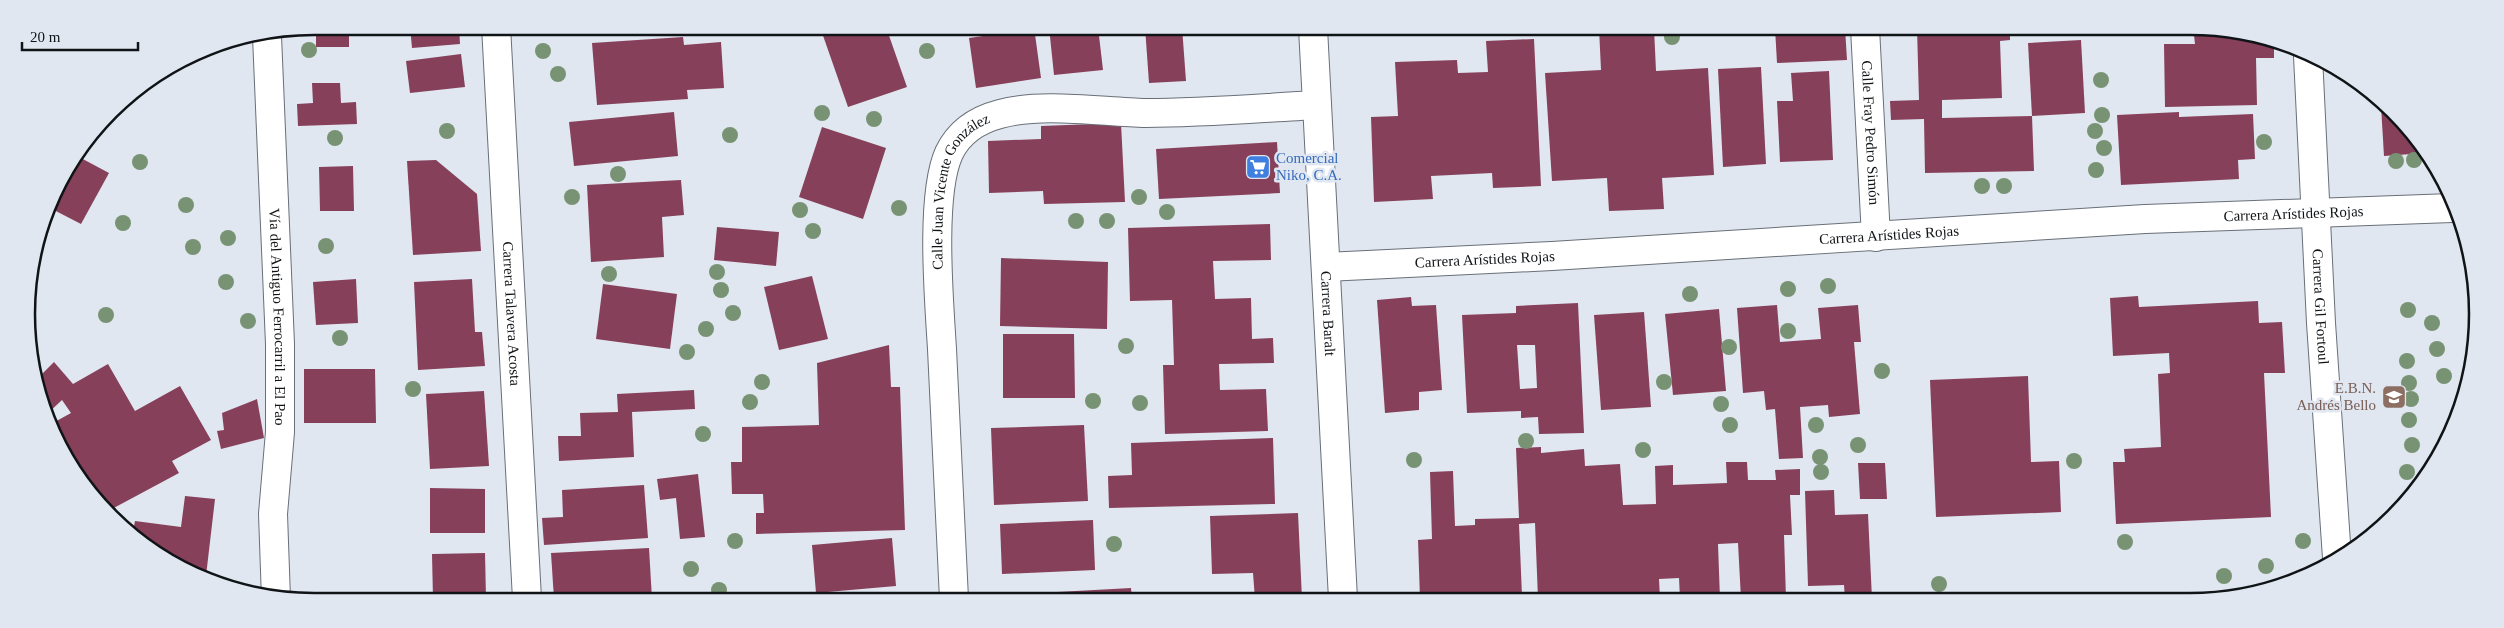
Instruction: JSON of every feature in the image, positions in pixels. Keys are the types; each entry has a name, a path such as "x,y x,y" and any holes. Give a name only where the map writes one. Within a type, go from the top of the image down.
{"street":[{"name":"Carrera Talavera Acosta","path":"496,35 527,593"},
{"name":"Carrera Baralt","path":"1313,35 1343,593"},
{"name":"Calle Fray Pedro Simón","path":"1865,35 1876,236"},
{"name":"Vía del Antiguo Ferrocarril a El Pao","path":"267,39 280,344 280,432 273,514 276,591"},
{"name":"Carrera Gil Fortoul","path":"2308,62 2337,552"},
{"name":"Calle Juan Vicente González","path":"954,593 938,287 939,208 942,178 948,155 956,140 966,128 980,121 1000,114 1025,110 1154,112 1317,105"},
{"name":"Carrera Arístides Rojas","path":"1326,267 2145,220 2448,208"}],"building":[{"path":"316,35 349,35 349,47 316,47"},
{"path":"411,35 460,35 460,44 412,48"},
{"path":"823,35 889,35 907,87 848,107"},
{"path":"990,35 1035,35 1041,78 976,88 969,38"},
{"path":"1050,35 1099,35 1103,70 1054,75"},
{"path":"1146,35 1183,35 1186,81 1149,83"},
{"path":"1599,35 1654,35 1656,71 1708,68 1714,175 1662,178 1664,209 1609,211 1607,178 1552,181 1545,73 1601,70"},
{"path":"1775,35 1845,35 1847,60 1777,63"},
{"path":"1917,35 2010,35 2010,40 2000,41 2002,98 1942,100 1942,118 2032,116 2034,171 1925,173 1924,119 1891,120 1890,101 1919,100"},
{"path":"2194,35 2226,37 2274,48 2274,58 2256,58 2257,105 2165,107 2164,44 2195,44"},
{"path":"683,37 684,45 721,42 724,88 687,90 688,99 597,105 592,43"},
{"path":"1534,39 1541,186 1493,188 1492,173 1431,176 1433,199 1374,202 1371,117 1398,116 1395,62 1457,60 1458,73 1488,72 1486,41"},
{"path":"2081,40 2085,113 2032,116 2028,43"},
{"path":"461,54 465,87 410,93 406,61"},
{"path":"1761,67 1766,164 1723,167 1718,69"},
{"path":"1829,71 1833,160 1780,162 1777,101 1793,101 1791,73"},
{"path":"312,83 340,83 341,103 356,102 357,124 298,126 297,104 313,103"},
{"path":"2381,111 2400,130 2418,154 2384,156"},
{"path":"674,112 678,156 574,166 569,122"},
{"path":"2179,112 2179,117 2253,114 2255,159 2238,160 2239,179 2121,185 2117,115"},
{"path":"1121,123 1125,202 1044,204 1043,191 989,193 988,141 1041,139 1041,126"},
{"path":"822,127 886,148 863,219 799,197"},
{"path":"1277,142 1280,193 1159,199 1156,149"},
{"path":"82,159 109,173 81,224 55,210 72,174"},
{"path":"436,160 477,194 481,251 413,255 407,161"},
{"path":"353,166 354,211 320,211 319,167"},
{"path":"681,180 684,215 662,217 664,257 591,262 587,185"},
{"path":"1270,224 1271,260 1213,261 1215,299 1251,298 1252,339 1273,338 1274,363 1219,364 1220,390 1266,389 1268,431 1165,434 1163,365 1174,365 1172,300 1130,301 1128,228"},
{"path":"717,227 779,232 776,266 714,260"},
{"path":"1001,258 1108,262 1107,329 1000,326"},
{"path":"812,276 828,339 779,350 764,287"},
{"path":"356,279 358,323 316,325 313,282"},
{"path":"472,279 475,332 482,332 485,366 418,370 414,282"},
{"path":"603,284 677,294 670,349 596,339"},
{"path":"2138,296 2139,307 2258,301 2259,323 2282,322 2285,373 2264,373 2271,517 2116,524 2113,462 2125,462 2124,449 2161,447 2158,374 2170,373 2169,353 2113,356 2110,298"},
{"path":"1411,297 1412,306 1436,305 1442,390 1419,392 1419,410 1385,413 1377,300"},
{"path":"1578,303 1584,433 1539,434 1538,417 1521,418 1521,411 1467,413 1462,315 1516,313 1516,306","holes":["1517,345 1535,345 1537,388 1520,389"]},
{"path":"1777,305 1780,342 1821,339 1818,308 1858,305 1861,342 1854,342 1860,414 1829,417 1828,405 1800,407 1803,458 1779,459 1775,409 1766,410 1764,391 1743,393 1737,308"},
{"path":"1719,309 1726,391 1673,395 1665,314"},
{"path":"1644,312 1651,407 1601,410 1594,315"},
{"path":"1003,334 1074,334 1075,398 1003,398"},
{"path":"889,345 891,387 900,387 905,530 756,534 756,513 764,513 763,494 732,494 731,462 742,462 742,427 819,425 817,363"},
{"path":"54,362 73,384 108,364 135,411 180,386 211,440 172,461 179,473 114,508 93,484 72,453 56,421 71,413 62,400 52,409 42,374"},
{"path":"304,369 375,369 376,423 304,423"},
{"path":"2028,376 2031,462 2059,461 2061,512 1936,517 1930,380"},
{"path":"694,390 695,409 632,412 634,457 559,461 558,436 581,436 580,413 618,412 617,394"},
{"path":"484,391 489,466 430,469 426,394"},
{"path":"257,399 264,438 221,449 217,431 224,430 222,413"},
{"path":"1084,425 1088,501 994,505 991,428"},
{"path":"1273,438 1275,504 1109,508 1108,476 1132,475 1131,443"},
{"path":"1541,447 1541,453 1584,449 1585,466 1620,464 1623,505 1656,504 1655,466 1673,465 1673,485 1727,483 1726,462 1747,462 1748,480 1776,480 1775,470 1800,469 1800,495 1790,495 1792,535 1784,535 1786,593 1741,593 1738,543 1718,544 1720,593 1680,593 1679,578 1659,579 1660,593 1538,593 1535,523 1519,524 1522,593 1420,593 1418,540 1432,539 1430,472 1453,471 1455,526 1475,525 1475,519 1519,518 1516,448"},
{"path":"1858,463 1885,463 1887,499 1860,499"},
{"path":"698,474 705,537 680,539 676,498 660,500 657,479"},
{"path":"644,485 648,538 544,545 542,518 563,517 562,490"},
{"path":"430,488 485,489 485,533 430,533"},
{"path":"1834,490 1835,515 1868,514 1872,593 1845,593 1844,585 1808,586 1805,491"},
{"path":"185,496 215,499 206,572 174,556 134,527 135,521 181,527"},
{"path":"1298,513 1302,593 1255,593 1253,573 1212,574 1210,516"},
{"path":"1093,520 1095,570 1002,574 1000,524"},
{"path":"892,538 896,586 816,593 812,545"},
{"path":"649,548 652,593 554,593 551,553"},
{"path":"485,553 486,593 433,593 432,554"},
{"path":"1131,588 1131,593 1037,593"}],"place":[{"name":"Comercial Niko, C.A.","path":"1258,167"},
{"name":"E.B.N. Andrés Bello","path":"2394,397"}]}
